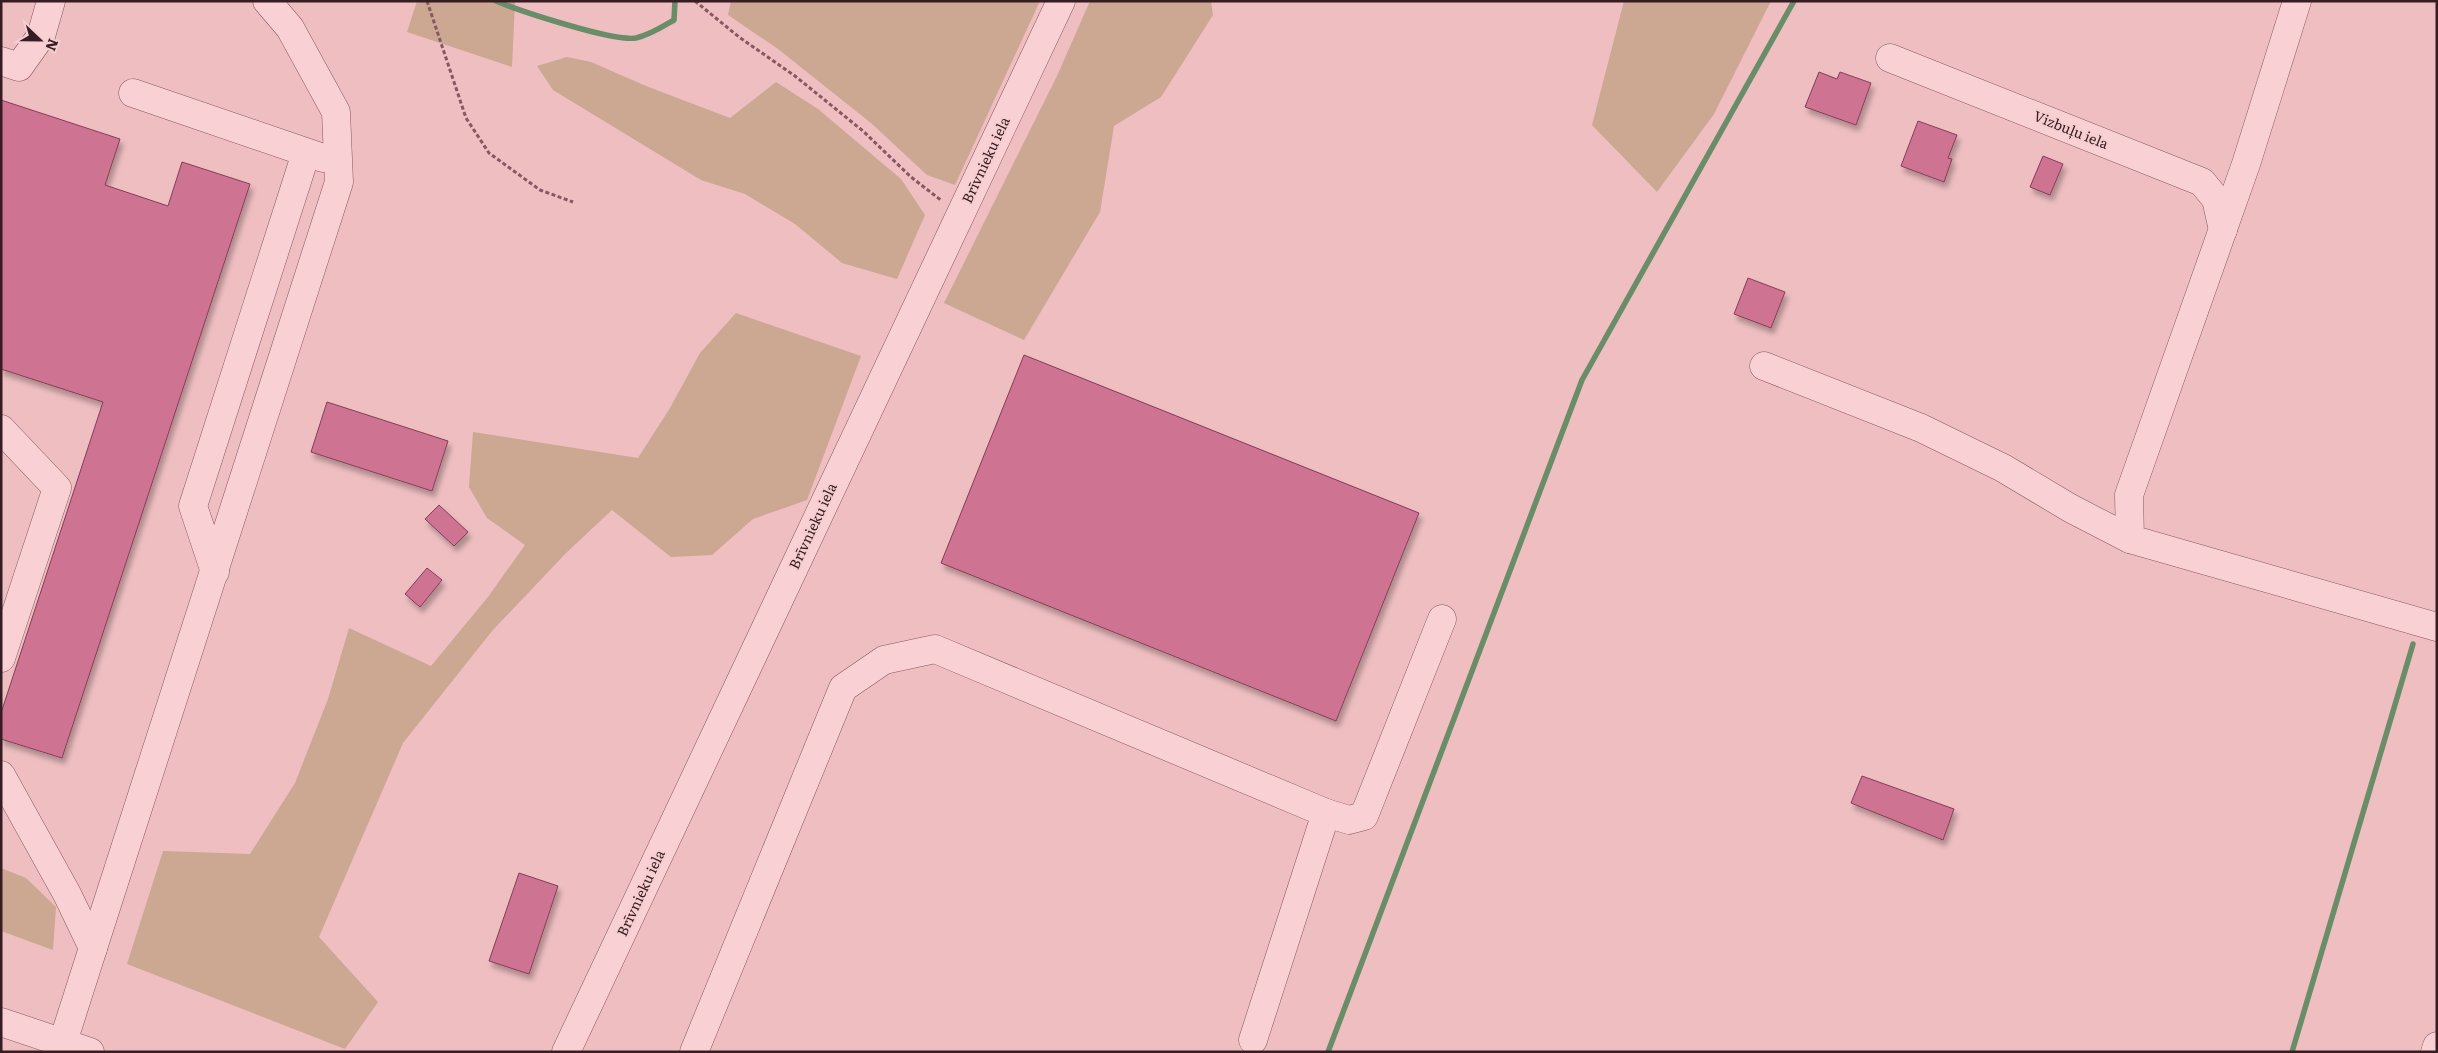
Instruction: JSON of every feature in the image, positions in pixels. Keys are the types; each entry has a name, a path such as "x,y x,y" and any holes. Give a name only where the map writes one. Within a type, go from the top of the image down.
{"street":[{"path":"1,62 19,68 41,36 51,1"},
{"path":"63,1042 339,182 336,112 290,28 267,1"},
{"name":"Brīvnieku iela","path":"575,1050 960,215 1061,1"},
{"path":"2130,538 2129,496 2223,230 2297,1"},
{"name":"Vizbuļu iela","path":"1890,58 2202,182 2216,199 2223,230"},
{"path":"133,93 338,164"},
{"path":"215,572 192,506 306,153"},
{"path":"1764,366 1921,428 2003,468 2070,508 2130,538 2437,627"},
{"path":"1,429 57,488 1,658"},
{"path":"694,1052 843,688 884,660 935,649 1326,813 1349,820 1364,816 1442,619"},
{"path":"1,775 67,894 93,948"},
{"path":"1253,1040 1326,813"},
{"path":"1,1022 90,1052"},
{"path":"2435,1052 2437,1046"}],"path":[{"path":"427,1 466,118 489,153 540,190 573,202"},
{"path":"694,1 739,37 802,82 863,131 911,177 960,215"}],"shaded area":[{"path":"417,1 515,1 512,67 407,32"},
{"path":"731,1 1040,1 955,185 927,175 871,123 778,49 728,15"},
{"path":"1090,1 1211,1 1213,15 1161,97 1114,126 1100,212 1024,340 944,303 1057,76"},
{"path":"1624,1 1771,1 1714,114 1657,192 1592,125"},
{"path":"567,57 591,62 646,86 730,118 776,82 818,109 901,179 925,215 897,279 842,263 795,224 745,194 701,180 553,90 537,66"},
{"path":"736,313 861,356 807,500 753,519 712,555 671,557 612,510 566,553 492,631 403,743 319,937 378,1002 345,1049 127,964 163,851 250,854 295,783 328,699 349,628 431,666 488,597 525,545 487,518 469,487 473,432 638,458 670,408 700,353"},
{"path":"1,868 26,878 56,907 53,950 1,931"}],"building":[{"path":"1819,72 1837,79 1840,72 1871,83 1856,125 1805,107"},
{"path":"1,100 120,139 105,185 168,206 182,162 250,184 62,758 1,739 1,713 103,402 1,369"},
{"path":"1918,121 1957,135 1948,158 1952,159 1944,182 1901,166"},
{"path":"2043,156 2063,164 2050,195 2030,187"},
{"path":"1748,278 1785,292 1771,328 1734,314"},
{"path":"1024,355 1419,513 1336,721 941,563"},
{"path":"327,402 448,441 432,491 311,452"},
{"path":"439,505 468,532 454,546 425,519"},
{"path":"427,568 442,580 420,607 405,594"},
{"path":"1862,776 1954,809 1943,840 1851,803"},
{"path":"519,873 558,886 529,974 489,961"}],"waterway":[{"path":"496,1 588,31 625,38 641,37 674,20 675,1"},
{"path":"1328,1052 1582,380 1794,1"},
{"path":"2292,1052 2413,644"}]}
